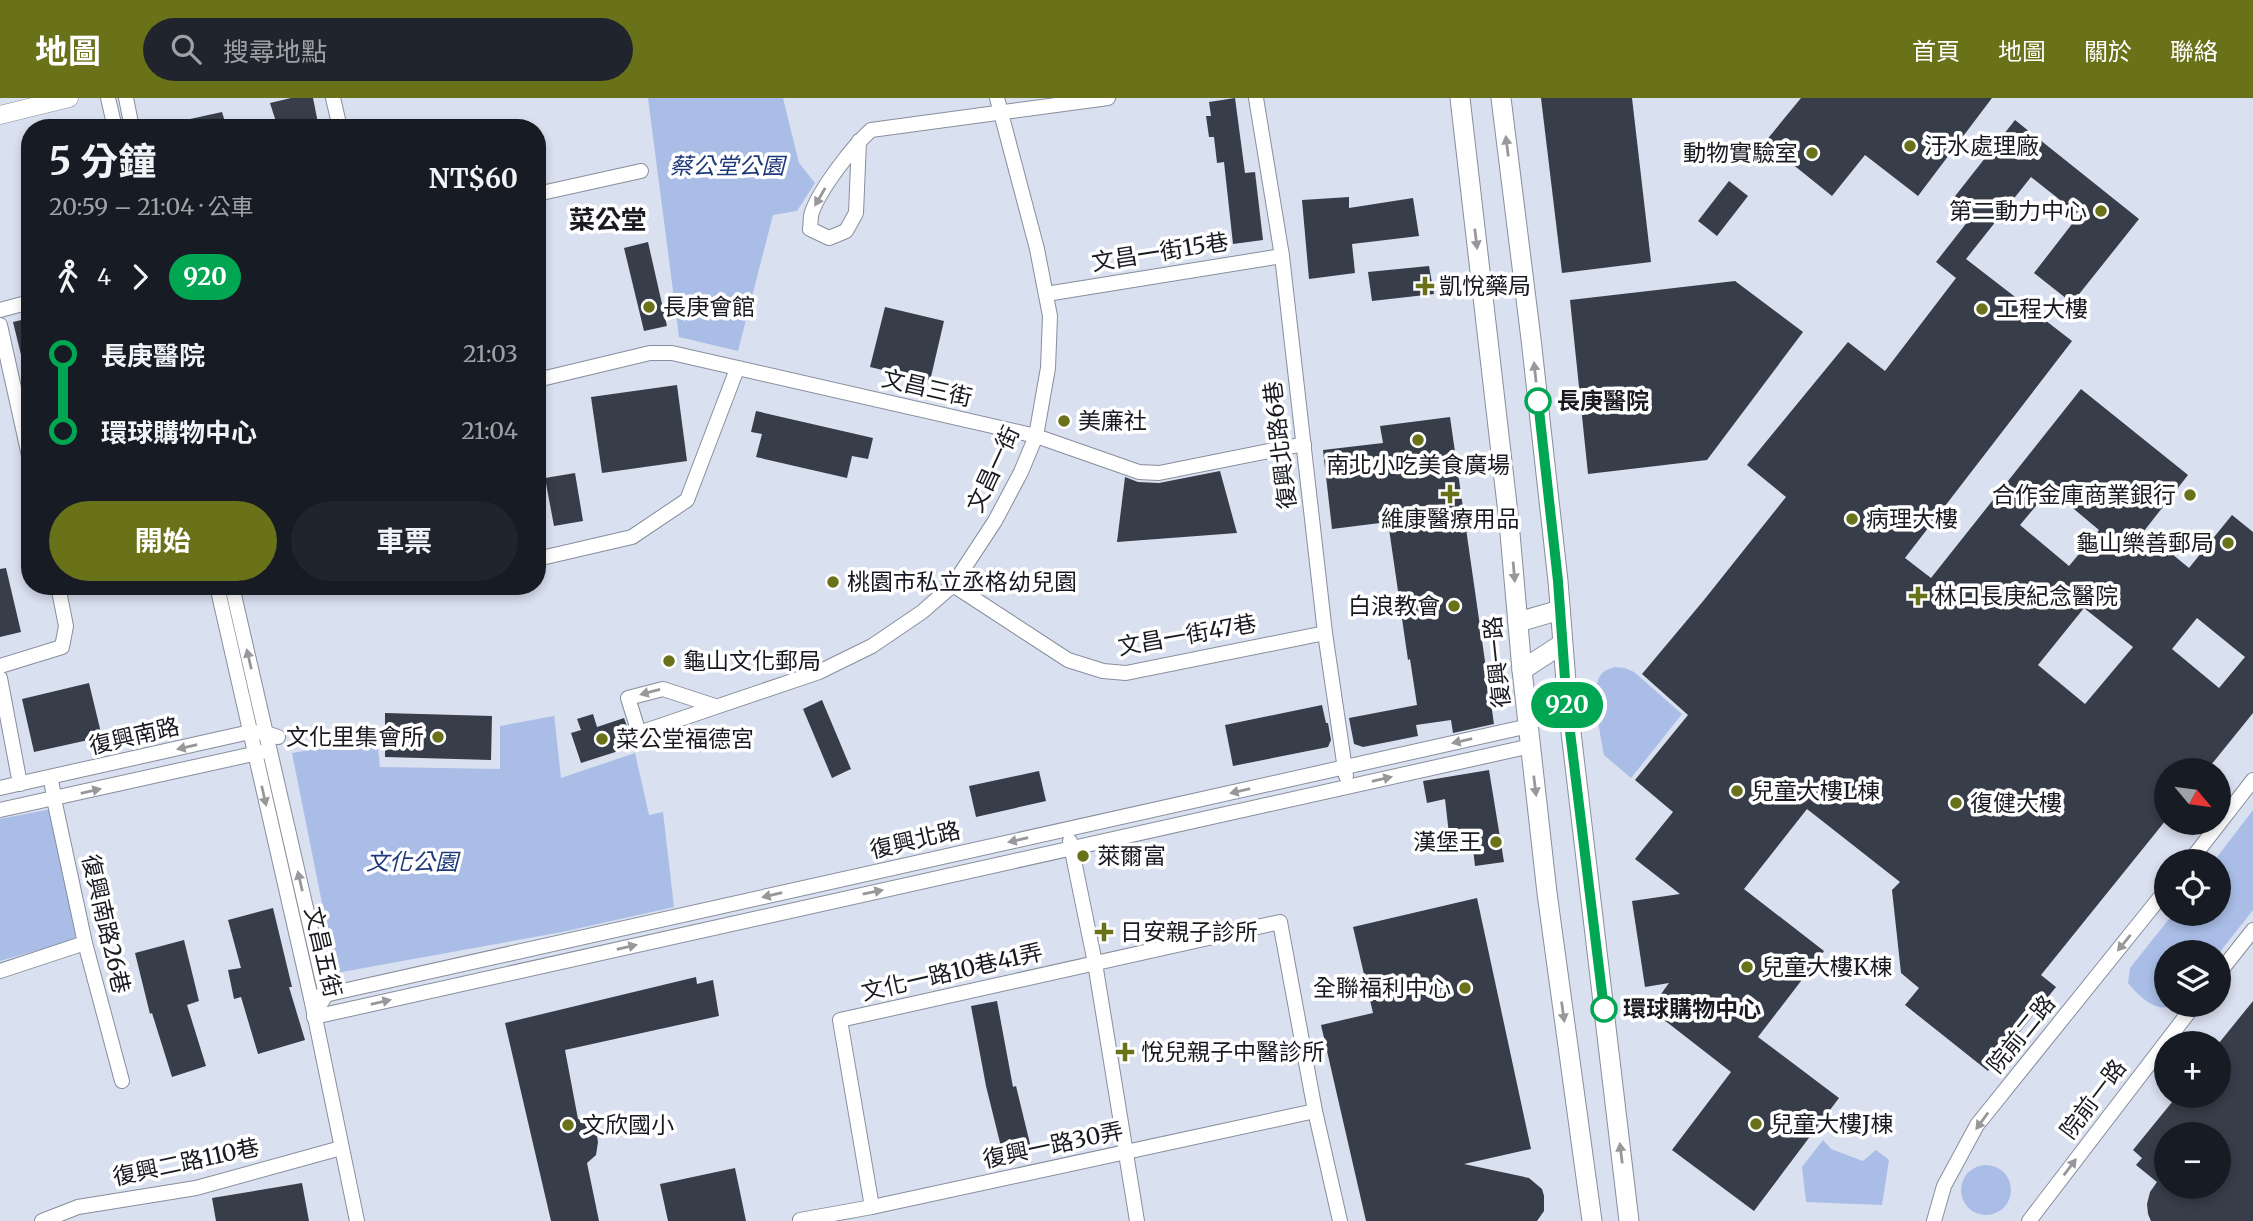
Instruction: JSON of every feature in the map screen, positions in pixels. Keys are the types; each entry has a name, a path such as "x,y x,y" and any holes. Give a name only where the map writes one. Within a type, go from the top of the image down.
{"main road":[{"name":"復興一路","path":"1460,98 1509,523 1547,893 1592,1221"},
{"path":"1501,98 1533,352 1560,610 1567,707 1629,1221"},
{"path":"1518,622 1560,610"},
{"path":"1522,670 1562,644"}],"street":[{"path":"0,115 69,98"},
{"path":"108,98 113,119"},
{"path":"126,98 130,119"},
{"path":"333,98 338,119"},
{"path":"859,141 856,214 846,231 829,238 810,229 811,213 831,179 859,141 871,131 999,105 1108,98"},
{"name":"復興北路6巷","path":"1256,98 1282,256 1325,633 1348,787"},
{"name":"文昌一街","path":"715,706 663,689 628,698 639,733 819,672 872,646 922,612 953,585 996,521 1021,472 1036,436 1048,368 1050,316 1037,249 999,105"},
{"path":"546,192 642,171"},
{"name":"文昌一街15巷","path":"1046,294 1282,256"},
{"path":"0,310 21,304"},
{"path":"0,325 21,420"},
{"name":"文昌三街","path":"546,378 650,353 672,353 1036,436 1139,472 1159,473 1304,444"},
{"path":"546,557 632,537 687,500 737,369"},
{"name":"文昌一街47巷","path":"953,585 1068,660 1103,671 1126,673 1325,633"},
{"path":"0,666 62,647 66,626 60,595"},
{"name":"文昌五街","path":"220,595 314,1017"},
{"name":"文昌五街","path":"234,595 272,735 270,751 326,995 314,1017"},
{"path":"0,678 20,784"},
{"name":"復興北路","path":"311,998 1529,726"},
{"name":"復興南路","path":"0,788 250,732 272,735"},
{"name":"復興北路","path":"314,1017 1531,746"},
{"name":"復興南路","path":"0,810 270,751"},
{"name":"復興南路26巷","path":"51,778 85,943 122,1081"},
{"path":"2199,849 2253,780"},
{"path":"1162,808 1166,827"},
{"path":"1066,830 1095,963 1137,1221"},
{"path":"818,885 822,904"},
{"name":"院前二路","path":"1934,1221 1944,1186 1977,1125 2154,905"},
{"path":"1095,963 1280,922 1315,1111 1340,1221"},
{"path":"2231,958 2253,930"},
{"path":"584,937 588,956"},
{"path":"0,971 85,943"},
{"name":"文化一路10巷41弄","path":"872,1207 840,1020 1095,963"},
{"path":"314,1017 357,1221"},
{"name":"院前一路","path":"2029,1221 2185,1017"},
{"name":"復興一路30弄","path":"800,1220 872,1207 1315,1111"},
{"name":"復興二路110巷","path":"43,1221 78,1207 196,1188 341,1148"}],"green space":[{"name":"蔡公堂公園","path":"648,98 783,98 799,163 815,183 797,211 773,215 738,351 679,337"},
{"path":"1615,667 1634,672 1682,714 1631,778 1604,755 1599,726 1597,683 1603,672"},
{"name":"文化公園","path":"554,714 561,778 635,753 649,815 663,812 674,907 562,932 336,973 292,753 377,739 380,767 500,769 500,726"},
{"path":"51,809 76,939 0,961 0,819"},
{"path":"2253,810 2253,910 2229,940 2154,940 2154,1005 2128,983 2130,968 2163,926 2231,926 2231,849 2223,849"},
{"path":"1823,1140 1831,1149 1863,1161 1876,1150 1889,1160 1882,1205 1806,1202 1802,1167"},
{"path":"1986,1165 2004,1172 2011,1190 2004,1208 1986,1215 1968,1208 1961,1190 1968,1172"}],"building":[{"path":"291,98 313,98 317,119 275,119 270,103"},
{"path":"1235,98 1245,173 1255,172 1263,240 1233,244 1224,162 1217,163 1214,137 1209,137 1206,116 1211,116 1209,102"},
{"path":"1541,98 1632,98 1651,262 1562,273"},
{"name":"汙水處理廠","path":"1801,98 1992,98 1918,196 1865,155 1832,196 1765,142"},
{"path":"222,112 224,119 190,119"},
{"path":"2015,120 2139,219 2072,303 2034,273 2079,215 2031,177 1966,259 2072,341 1905,558 1931,578 2081,389 2188,475 2144,531 2189,568 2232,515 2253,532 2253,713 2217,758 2154,758 2154,835 2041,975 2056,987 1988,1071 1905,1005 1919,988 1901,973 1892,890 1900,882 1807,809 1744,889 1824,951 1758,1037 1839,1098 1754,1211 1672,1150 1731,1072 1650,1009 1669,983 1645,987 1632,901 1680,894 1635,859 1673,812 1635,780 1688,715 1642,674 1786,497 1747,465 1848,342 1885,371 1956,278 1936,262 1972,216 1952,200","holes":["2050,489 2099,530 2069,566 2020,525","2084,608 2133,647 2085,704 2038,665","2197,618 2245,657 2219,688 2172,649"]},
{"path":"1729,181 1748,196 1717,236 1698,221"},
{"path":"1349,197 1349,208 1413,198 1419,236 1352,244 1355,273 1309,279 1302,200"},
{"path":"648,242 667,326 644,331 624,248"},
{"path":"1429,266 1434,294 1372,301 1368,272"},
{"path":"1735,281 1803,332 1707,460 1588,474 1570,300"},
{"path":"885,307 944,321 930,381 870,367"},
{"path":"21,320 21,355 13,322"},
{"path":"677,385 687,461 602,473 591,397"},
{"path":"756,411 873,438 868,459 852,456 847,478 756,457 762,434 751,432"},
{"path":"1450,417 1494,724 1453,733 1451,720 1416,725 1418,736 1363,747 1354,744 1349,718 1417,705 1388,522 1332,529 1323,450 1383,443 1380,426"},
{"path":"1220,471 1237,533 1117,542 1125,477 1138,482 1159,483"},
{"path":"575,473 583,521 554,526 546,478"},
{"path":"6,568 21,632 0,637 0,569"},
{"path":"89,683 102,737 34,752 22,699"},
{"path":"822,700 851,769 832,778 803,709"},
{"path":"1322,705 1331,740 1328,747 1233,766 1225,725"},
{"name":"文化里集會所","path":"385,713 492,716 491,760 385,757"},
{"name":"菜公堂福德宮","path":"593,714 597,727 624,718 634,746 581,763 571,733 581,730 577,719"},
{"path":"1489,770 1504,862 1475,866 1472,840 1450,843 1445,799 1427,803 1423,781"},
{"path":"1039,771 1046,801 976,817 969,786"},
{"path":"1477,898 1531,1149 1464,1164 1529,1178 1542,1189 1544,1211 1537,1221 1366,1221 1321,1025 1373,1013 1353,927"},
{"path":"273,908 292,987 289,987 305,1040 258,1054 241,997 234,999 228,970 241,968 228,920"},
{"path":"184,940 199,1001 187,1005 206,1066 172,1077 152,1013 150,1014 135,953"},
{"path":"696,977 697,984 713,980 719,1016 565,1050 578,1119 589,1122 596,1130 596,1155 587,1163 599,1221 551,1221 505,1023"},
{"path":"997,1001 1013,1087 1016,1086 1032,1152 1004,1159 986,1086 971,1006"},
{"path":"2253,1001 2253,1221 2151,1221 2147,1204 2154,1186 2154,1199 2231,1199 2231,1122 2156,1122 2167,1108 2231,1108 2231,1031 2229,1031"},
{"path":"2154,1124 2154,1180 2136,1165 2142,1158 2133,1150"},
{"path":"735,1168 746,1221 668,1221 660,1184"},
{"path":"302,1183 309,1221 216,1221 212,1198"}],"bus line":[{"name":"920","path":"1538,401 1558,581 1567,707 1604,1009"}],"place":[{"name":"汙水處理廠","path":"1910,146"},
{"name":"動物實驗室","path":"1812,153"},
{"name":"第二動力中心","path":"2101,211"},
{"name":"凱悅藥局","path":"1425,286"},
{"name":"長庚會館","path":"649,307"},
{"name":"工程大樓","path":"1982,309"},
{"name":"長庚醫院","path":"1538,401"},
{"name":"美廉社","path":"1064,421"},
{"name":"南北小吃美食廣場","path":"1418,440"},
{"name":"維康醫療用品","path":"1450,494"},
{"name":"合作金庫商業銀行","path":"2190,495"},
{"name":"病理大樓","path":"1852,519"},
{"name":"龜山樂善郵局","path":"2228,543"},
{"name":"桃園市私立丞格幼兒園","path":"833,582"},
{"name":"林口長庚紀念醫院","path":"1918,596"},
{"name":"白浪教會","path":"1454,606"},
{"name":"龜山文化郵局","path":"669,661"},
{"name":"文化里集會所","path":"438,737"},
{"name":"菜公堂福德宮","path":"602,739"},
{"name":"兒童大樓L棟","path":"1737,791"},
{"name":"復健大樓","path":"1956,803"},
{"name":"漢堡王","path":"1496,842"},
{"name":"萊爾富","path":"1083,856"},
{"name":"日安親子診所","path":"1104,932"},
{"name":"兒童大樓K棟","path":"1747,967"},
{"name":"全聯福利中心","path":"1465,988"},
{"name":"環球購物中心","path":"1604,1009"},
{"name":"悅兒親子中醫診所","path":"1125,1052"},
{"name":"兒童大樓J棟","path":"1756,1124"},
{"name":"文欣國小","path":"568,1125"}],"district":[{"name":"菜公堂","path":"608,220"}]}
